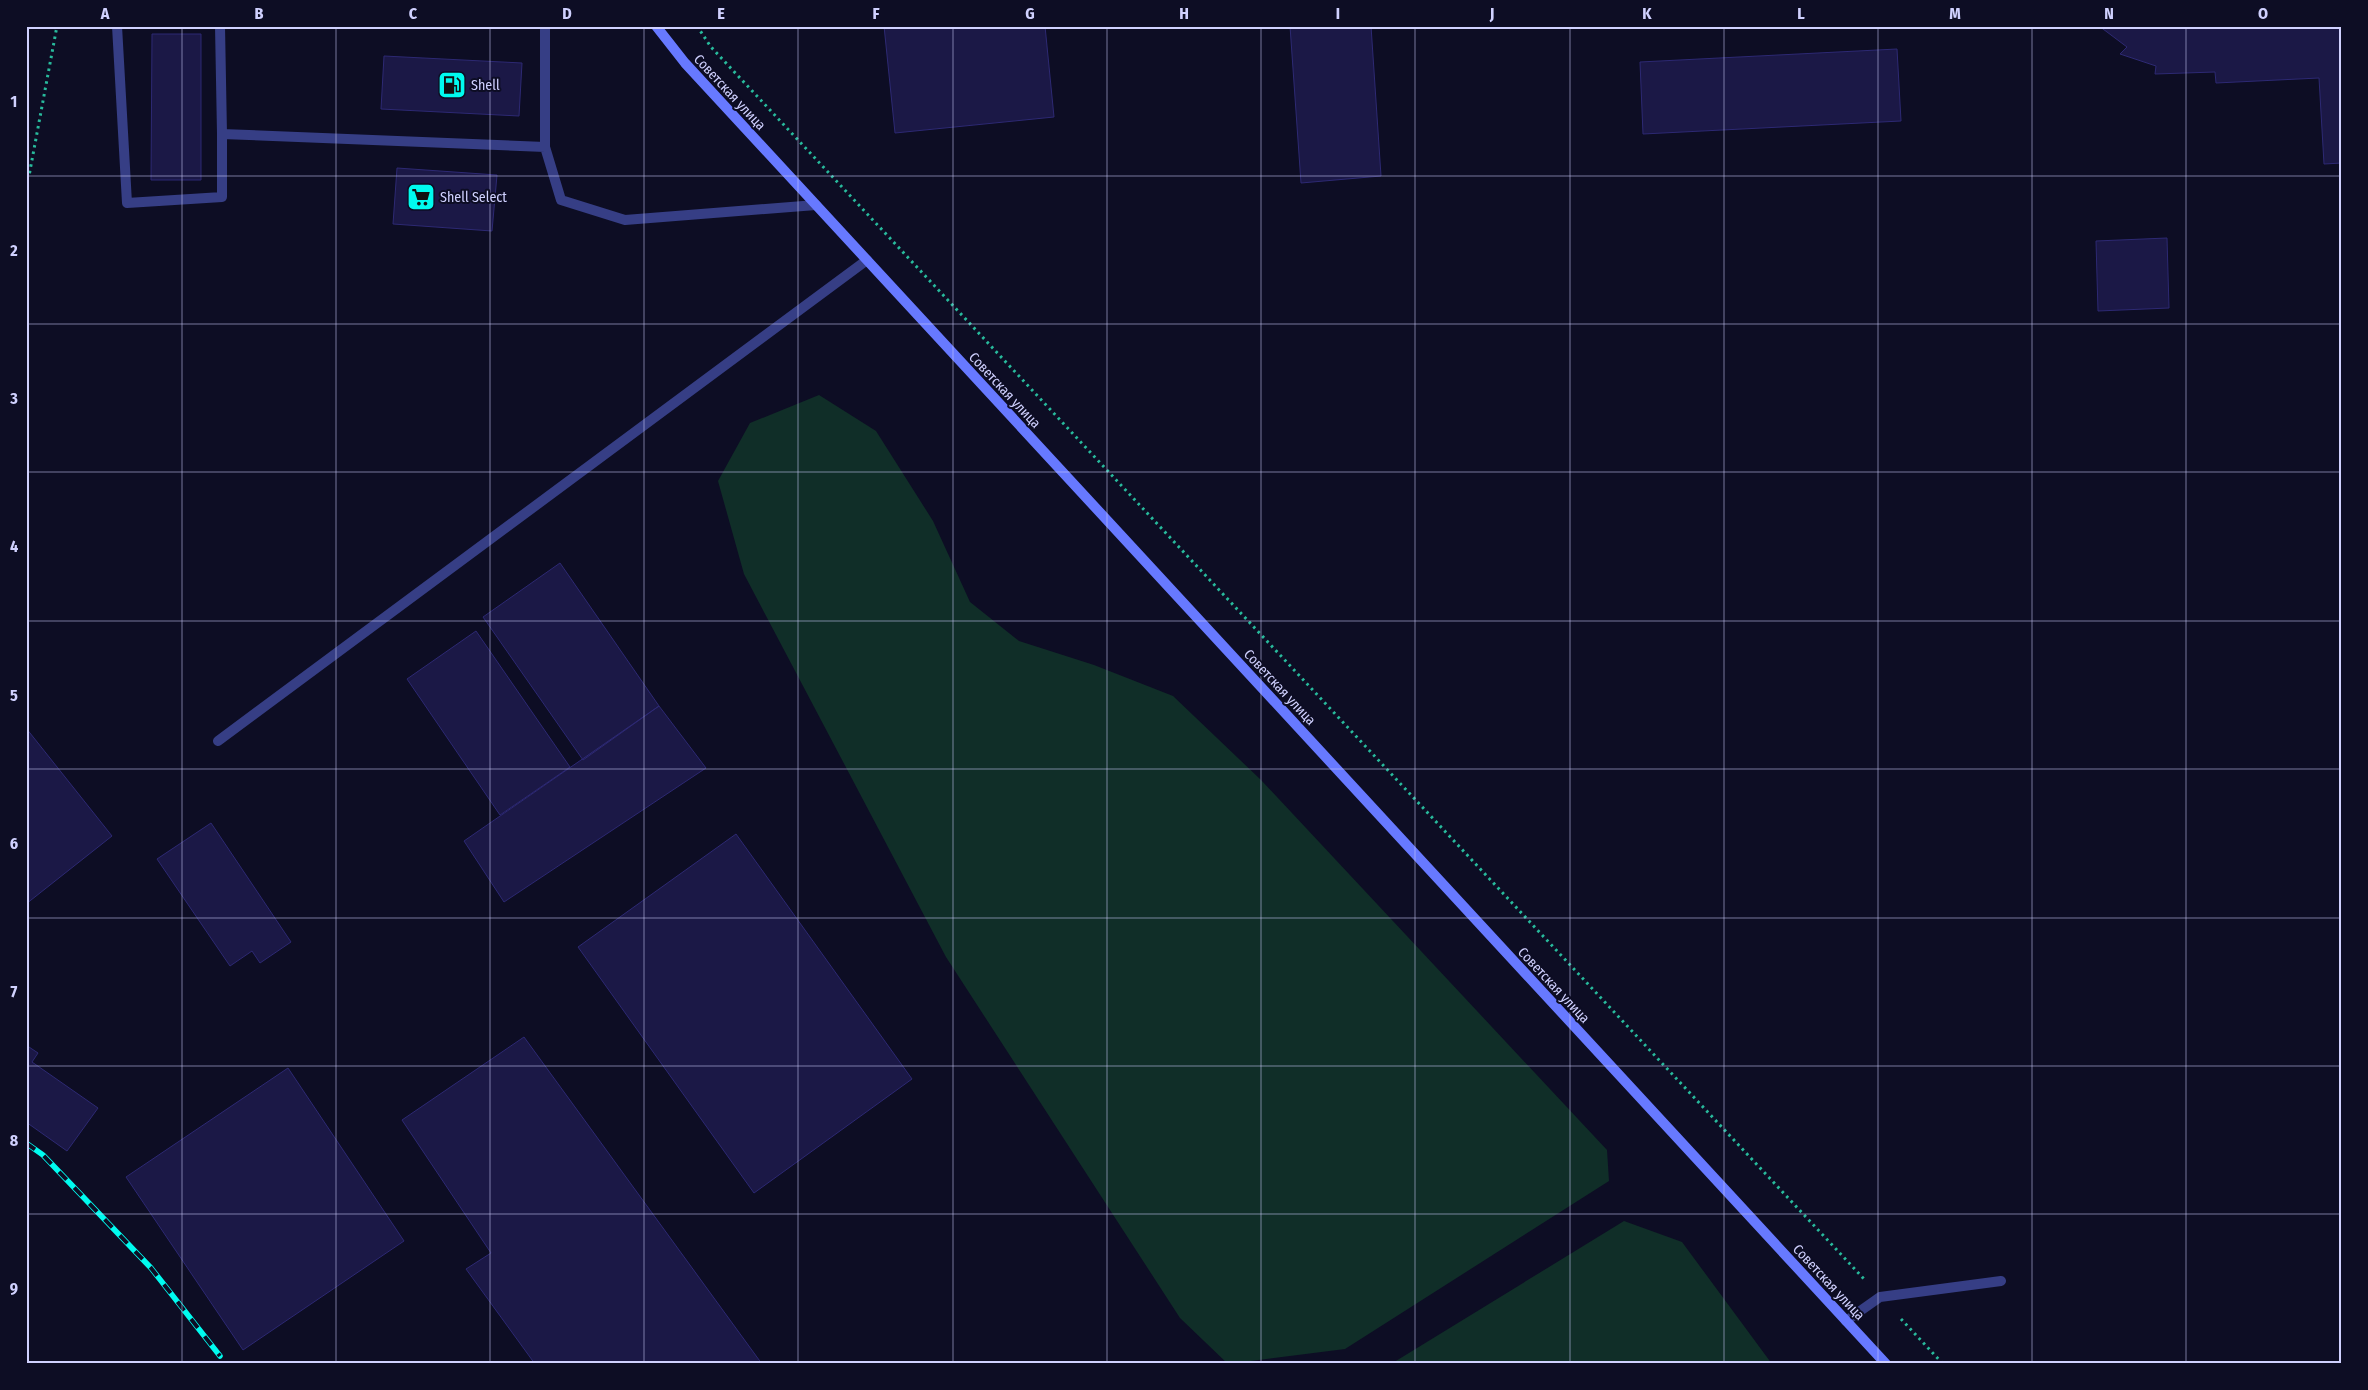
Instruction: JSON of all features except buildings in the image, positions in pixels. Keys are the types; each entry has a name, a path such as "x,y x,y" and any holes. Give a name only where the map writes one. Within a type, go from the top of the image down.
{"street":[{"name":"Советская улица","path":"656,26 685,63 1886,1364"}],"lane":[{"path":"117,26 127,203 222,197 220,26"},
{"path":"545,26 545,148 561,200 625,220 816,205"},
{"path":"222,134 545,148"},
{"path":"218,741 867,260"},
{"path":"1846,1321 1880,1297 2001,1281"}],"path":[{"path":"26,178 29,176 57,26"},
{"path":"697,26 724,62 1943,1364"}],"green space":[{"path":"819,395 876,431 933,521 970,602 1019,641 1094,665 1173,696 1261,780 1607,1150 1609,1181 1345,1349 1228,1364 1180,1318 946,957 744,574 718,481 750,423"},
{"path":"1624,1221 1682,1242 1772,1364 1391,1364"}],"railway":[{"path":"26,1143 43,1155 151,1268 220,1356"}],"place":[{"name":"Shell","path":"452,85"},
{"name":"Shell Select","path":"421,197"}]}
